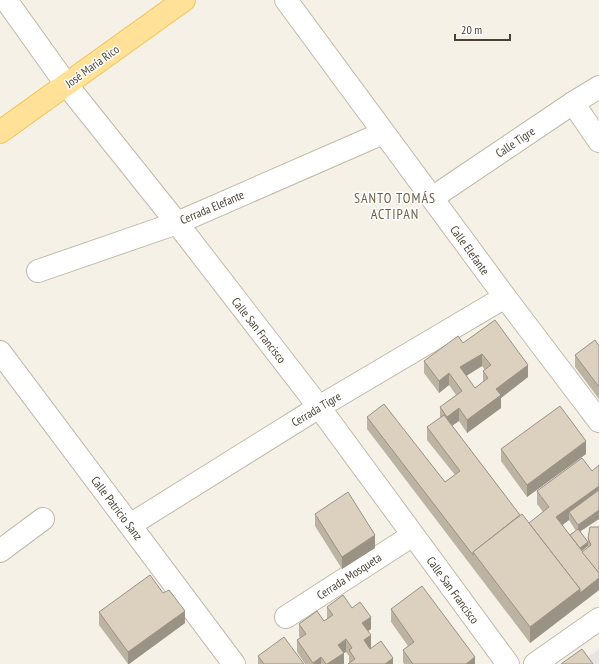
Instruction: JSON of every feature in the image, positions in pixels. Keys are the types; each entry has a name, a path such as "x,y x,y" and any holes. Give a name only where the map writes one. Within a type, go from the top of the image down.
{"main road":[{"name":"José María Rico","path":"0,132 184,0"}],"street":[{"name":"Calle San Francisco","path":"6,0 66,84 177,223 319,407 508,664"},
{"name":"Calle Elefante","path":"286,0 504,297 599,421"},
{"name":"Calle Tigre","path":"432,198 599,87"},
{"path":"573,103 599,141"},
{"name":"Cerrada Elefante","path":"38,272 177,223 383,133"},
{"name":"Cerrada Tigre","path":"130,525 319,407 504,297"},
{"name":"Calle Patricio Sanz","path":"0,352 234,664"},
{"path":"0,551 43,519"},
{"name":"Cerrada Mosqueta","path":"286,617 413,535"},
{"path":"535,664 599,619"}],"shaded area":[{"path":"599,649 599,664 584,664 582,661"}],"building":[{"path":"495,320 528,365 496,389 501,395 467,420 459,408 447,417 440,407 462,391 449,373 439,381 424,361 458,336 463,343","holes":["482,354 491,365 483,371 488,378 475,388 460,367"]},
{"path":"595,340 599,346 599,387 575,355"},
{"path":"384,404 445,482 460,471 427,427 444,415 520,515 473,552 473,555 367,417"},
{"path":"560,406 586,441 527,485 501,449"},
{"path":"582,458 592,471 599,465 599,486 556,517 599,573 599,578 580,593 580,589 529,523 549,507 537,491"},
{"path":"599,490 599,510 578,525 569,512"},
{"path":"348,492 375,535 342,557 315,514"},
{"path":"522,514 580,589 530,627 473,552"},
{"path":"590,527 599,527 599,573 582,552 591,545 588,538"},
{"path":"578,529 588,542 580,548 570,535"},
{"path":"150,575 163,593 169,590 185,611 128,652 99,612"},
{"path":"422,586 475,657 466,664 413,664 403,650 414,642 391,609"},
{"path":"343,595 352,608 360,602 371,617 362,623 371,635 364,640 370,649 381,641 393,658 385,664 348,664 355,659 349,650 352,648 346,639 338,645 344,653 327,664 321,657 313,663 297,640 306,634 299,624 317,611 324,621 333,615 327,607"},
{"path":"284,637 304,664 264,664 258,656"},
{"path":"582,649 593,664 561,664"}],"district":[{"name":"SANTO TOMÁS ACTIPAN","path":"395,206"}]}
